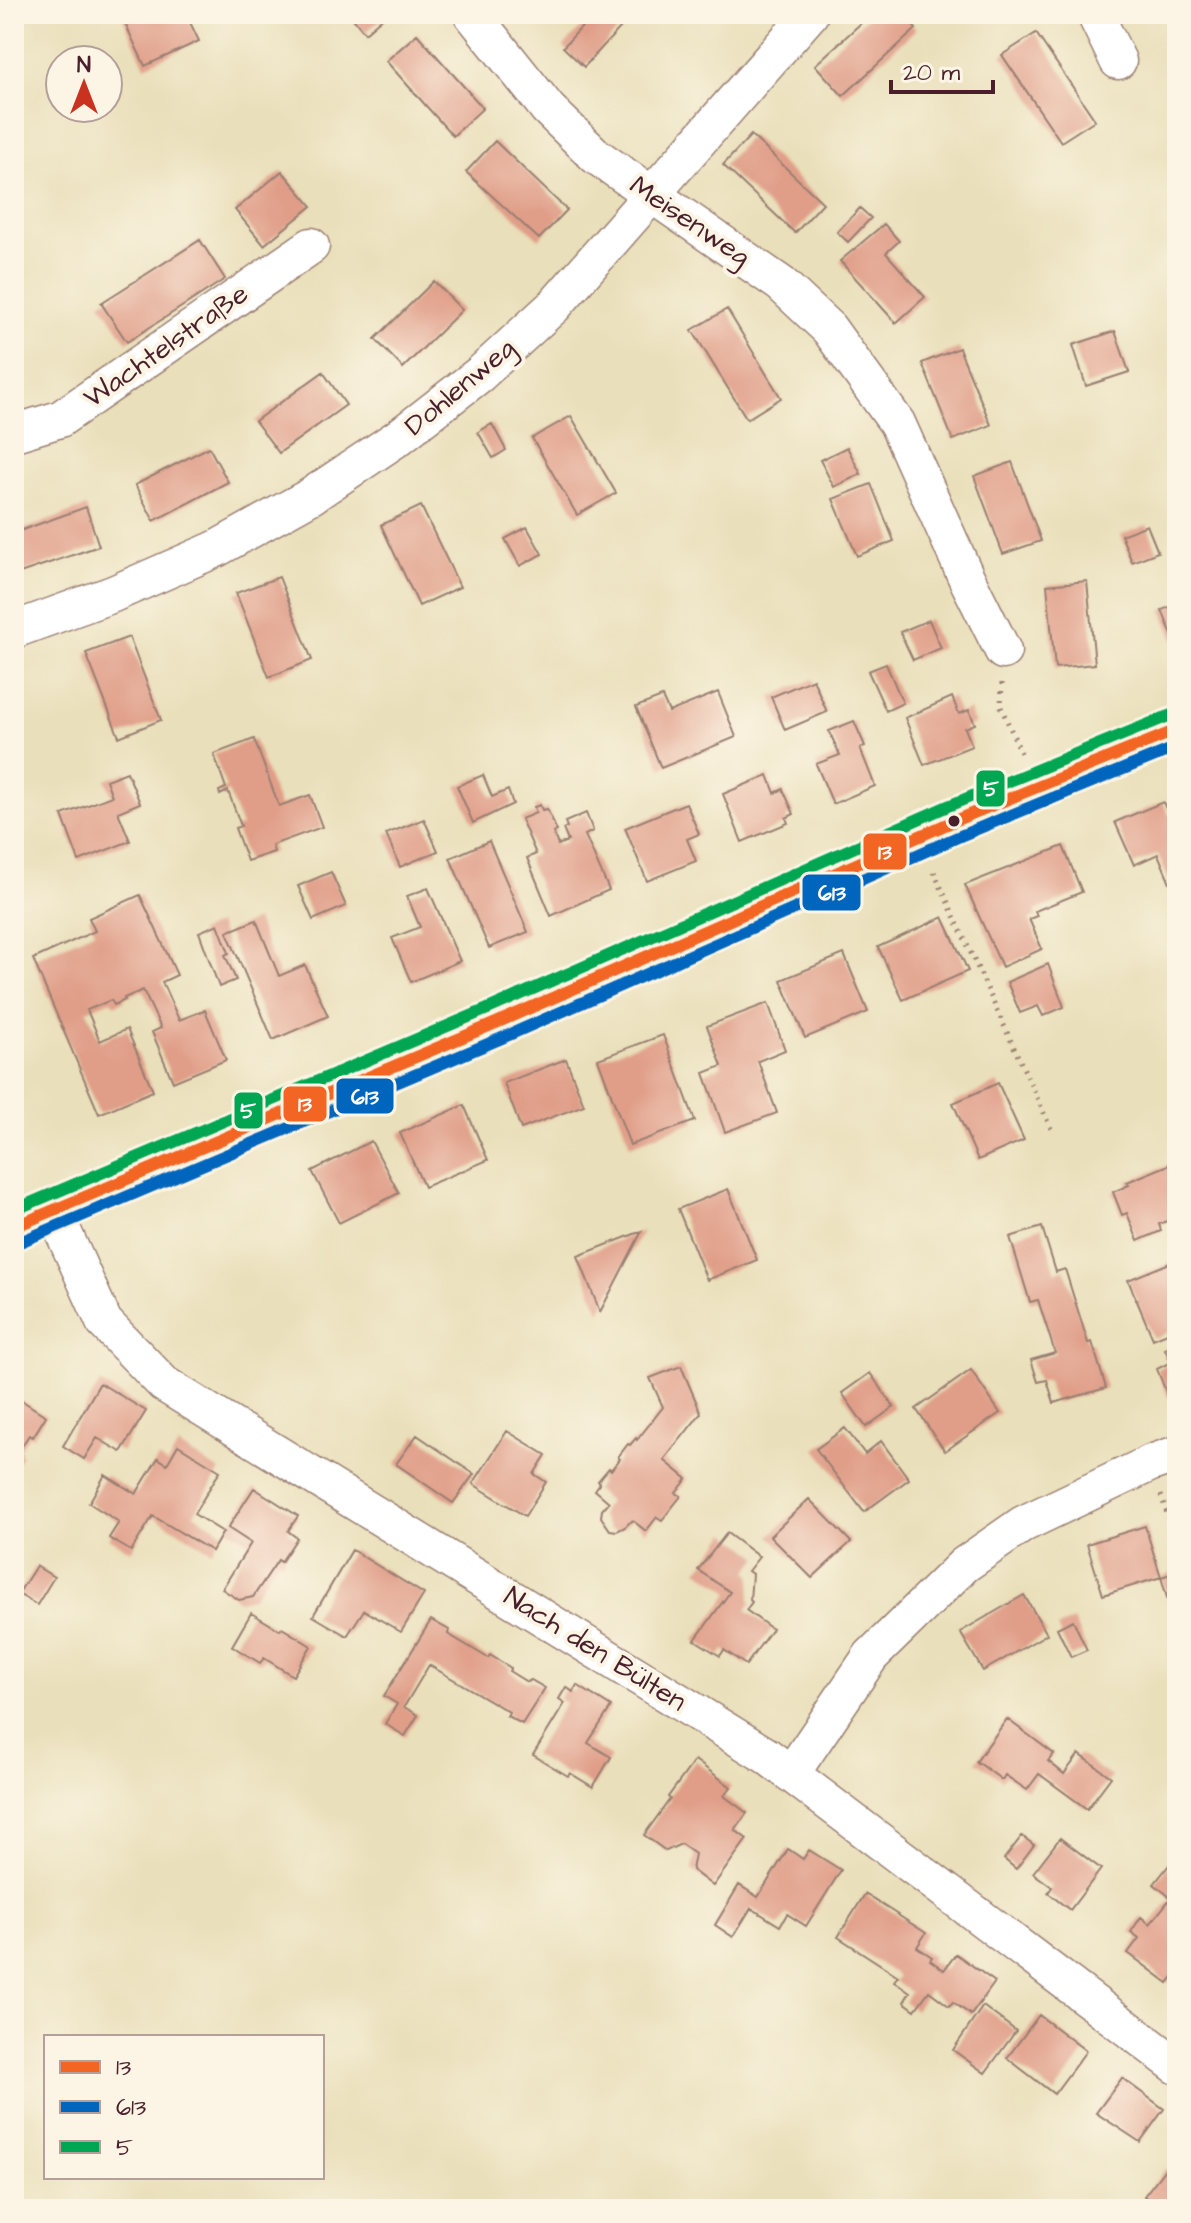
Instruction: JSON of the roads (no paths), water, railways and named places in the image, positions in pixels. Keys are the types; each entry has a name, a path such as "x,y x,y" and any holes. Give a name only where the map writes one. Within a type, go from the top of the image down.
{"main road":[{"path":"14,1227 496,1023 918,837 1177,730"}],"street":[{"name":"Meisenweg","path":"472,14 548,109 596,156 781,284 829,329 897,423 1003,651"},
{"name":"Dohlenweg","path":"14,630 113,594 216,549 311,496 399,437 480,374 554,306 810,14"},
{"path":"1095,14 1118,61"},
{"name":"Wachtelstraße","path":"14,433 60,419 311,246"},
{"name":"Nach den Bülten","path":"53,1209 104,1322 164,1384 638,1675 791,1774 1177,2066"},
{"path":"791,1774 871,1656 964,1565 1023,1524 1164,1458"}]}
